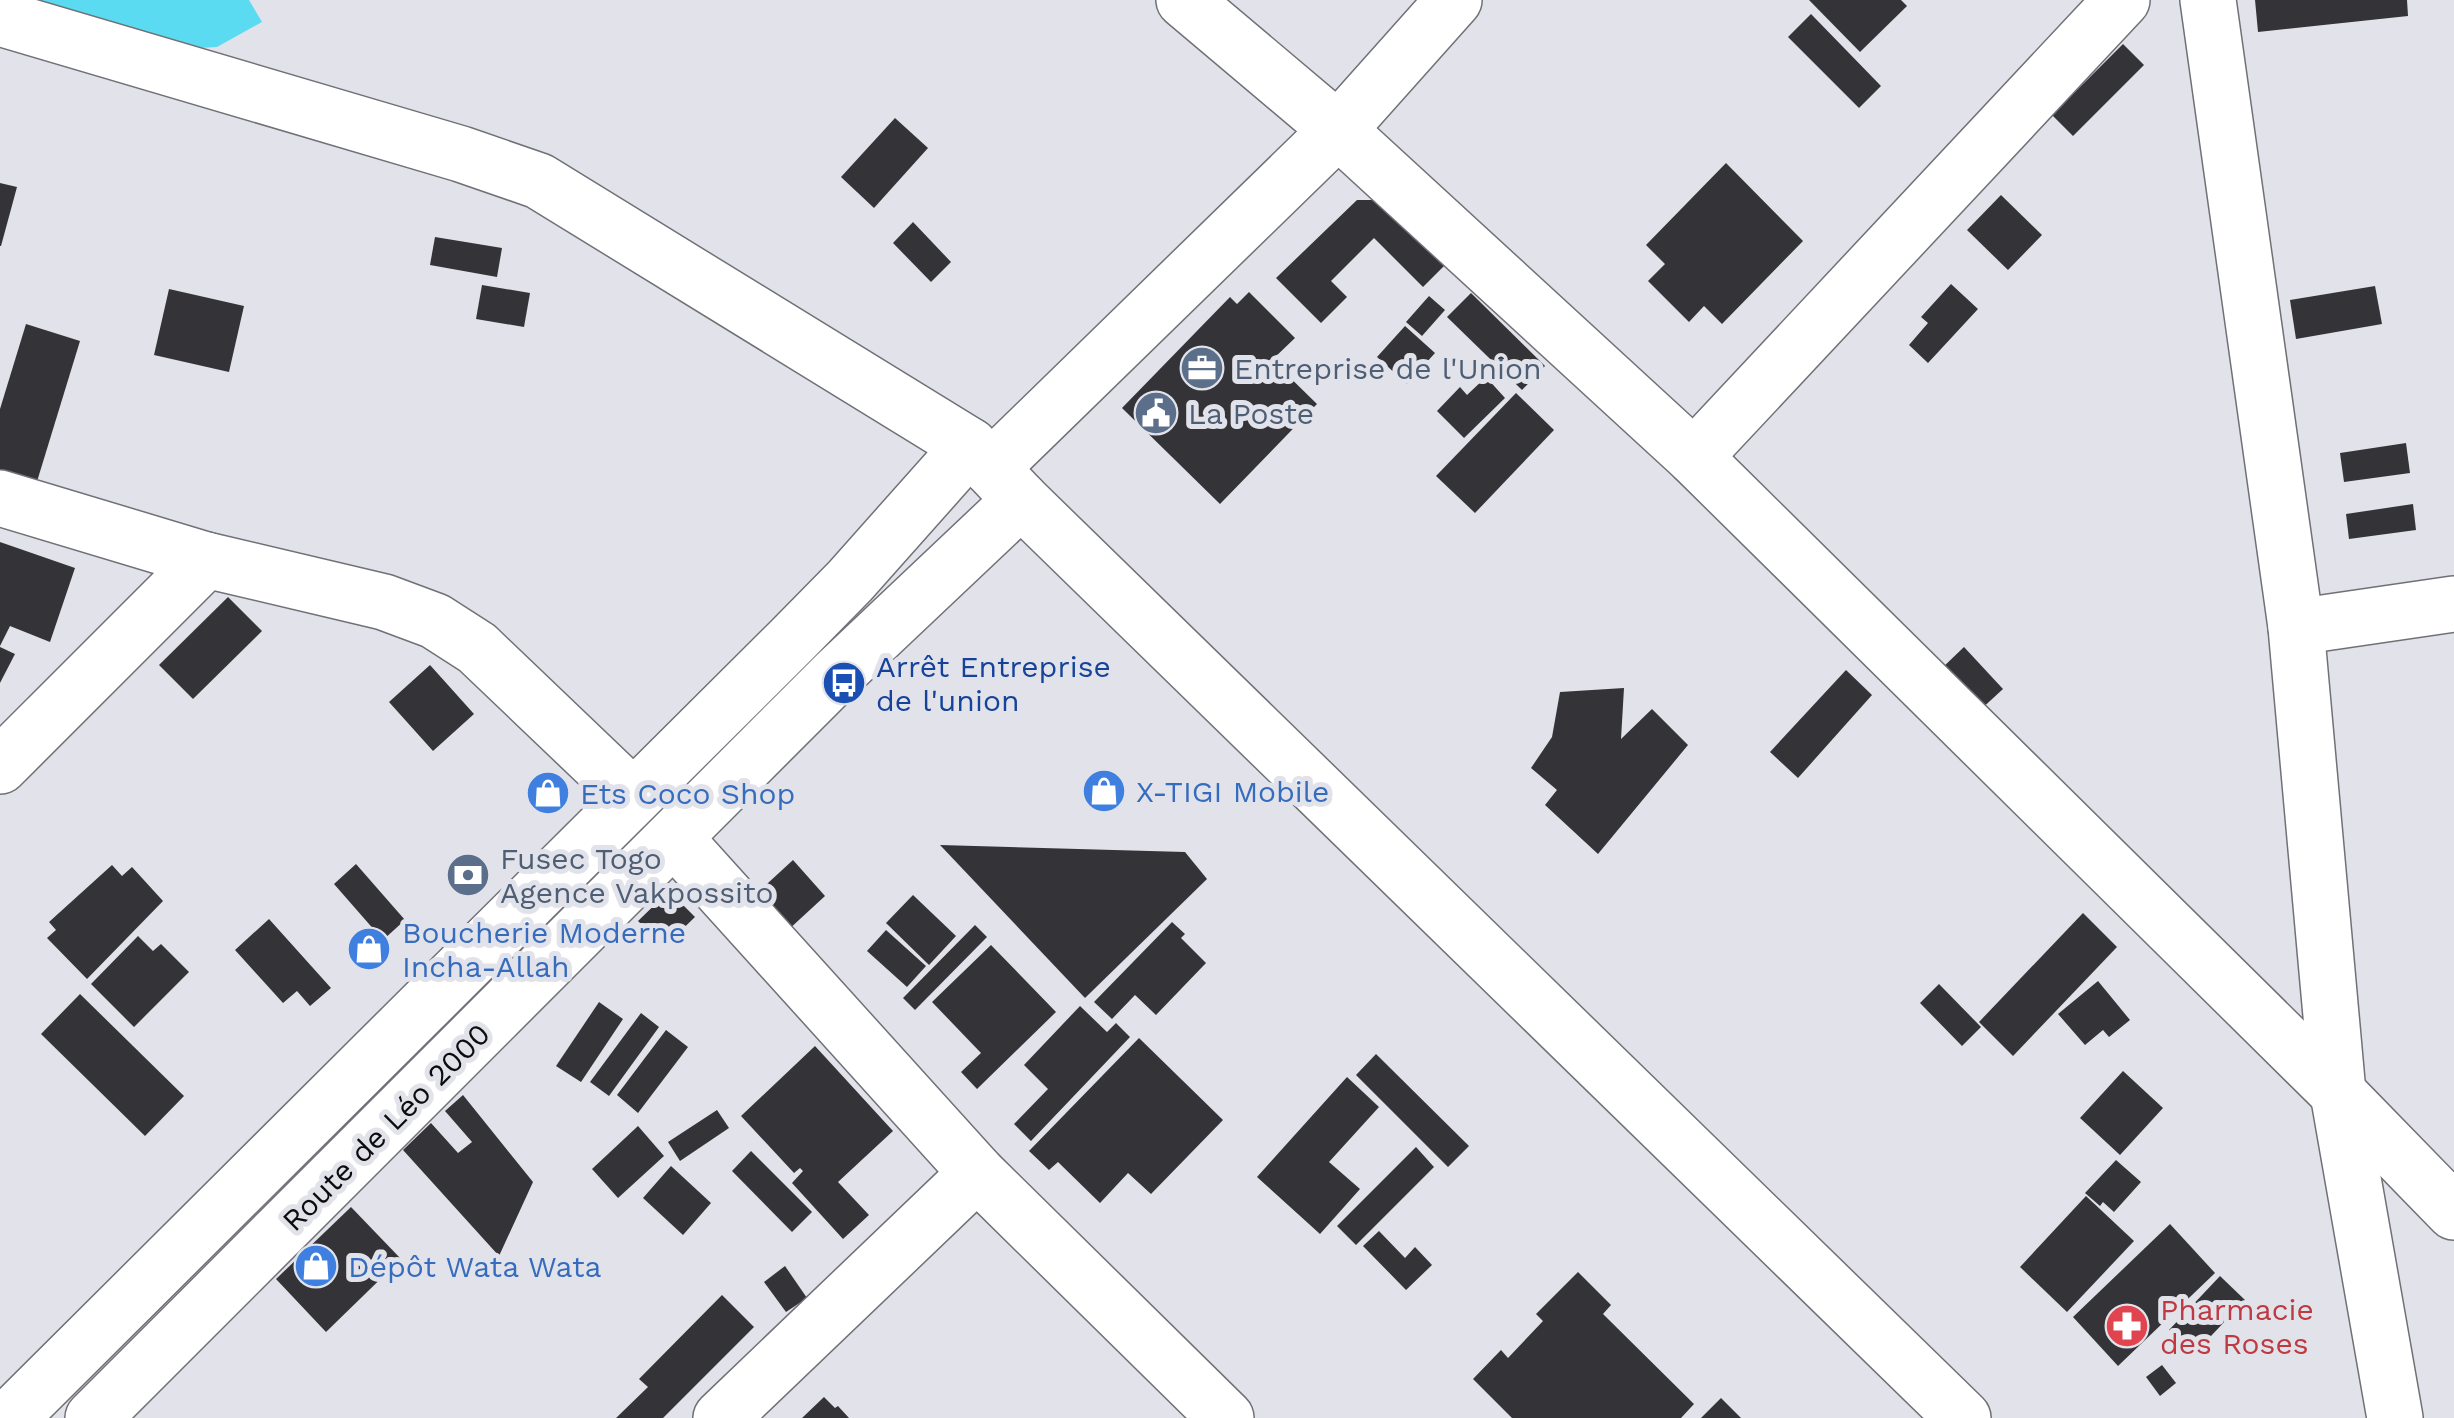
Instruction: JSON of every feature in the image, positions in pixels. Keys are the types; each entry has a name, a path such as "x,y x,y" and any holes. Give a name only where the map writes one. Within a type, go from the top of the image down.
{"street":[{"path":"1184,0 1338,130 1694,457 2454,1212"},
{"path":"10,1418 850,581 994,471 1338,130 1454,0"},
{"path":"1694,457 2122,0"},
{"path":"2208,0 2296,627 2338,1093 2395,1418"},
{"path":"0,18 461,154 539,181 994,471 1963,1418"},
{"name":"Route de Léo 2000","path":"93,1418 863,650 994,471"},
{"path":"0,498 206,560 384,602 435,621 477,648 634,797"},
{"path":"0,766 206,560"},
{"path":"2296,627 2454,604"},
{"path":"675,839 977,1173 1226,1418"},
{"path":"721,1418 977,1173"}],"water":[{"path":"0,0 249,0 262,22 217,47 108,53"}],"building":[{"path":"1809,0 1901,0 1907,6 1860,52"},
{"path":"2255,0 2407,0 2408,16 2258,32"},
{"path":"1811,14 1881,86 1859,108 1788,37"},
{"path":"2123,44 2144,65 2073,136 2052,115"},
{"path":"895,118 928,148 874,208 841,177"},
{"path":"1726,163 1803,241 1722,324 1704,306 1689,322 1648,281 1665,264 1646,245"},
{"path":"0,183 17,187 1,246 0,246"},
{"path":"2001,195 2042,235 2008,270 1967,230"},
{"path":"1357,200 1384,200 1446,264 1423,287 1374,238 1331,281 1347,297 1321,323 1276,278"},
{"path":"913,222 951,262 931,282 893,243"},
{"path":"435,237 502,248 497,277 430,265"},
{"path":"1951,284 1978,309 1928,363 1909,345 1928,323 1921,317"},
{"path":"482,285 530,293 524,327 476,319"},
{"path":"2375,286 2382,324 2296,339 2290,300"},
{"path":"169,289 244,306 229,372 154,355"},
{"path":"1249,292 1295,338 1272,360 1317,404 1220,504 1122,408 1230,297 1237,304"},
{"path":"1471,293 1545,366 1522,390 1447,317"},
{"path":"1429,296 1445,310 1422,336 1406,322"},
{"path":"26,324 80,341 35,488 0,478 0,409"},
{"path":"1405,326 1435,353 1407,384 1377,357"},
{"path":"1486,377 1505,398 1464,438 1437,411 1460,387 1467,395"},
{"path":"1516,393 1554,430 1475,513 1436,476"},
{"path":"2406,443 2410,473 2344,482 2340,453"},
{"path":"2413,504 2416,530 2349,539 2346,514"},
{"path":"0,542 75,568 50,642 10,626 0,646"},
{"path":"228,597 262,631 193,699 159,665"},
{"path":"0,647 15,654 0,683"},
{"path":"1964,647 2003,689 1978,712 1940,670"},
{"path":"430,665 474,714 433,751 389,702"},
{"path":"1846,670 1872,695 1798,778 1770,752"},
{"path":"1624,688 1621,739 1652,709 1688,745 1598,854 1545,805 1557,790 1531,768 1552,737 1560,692"},
{"path":"940,845 1185,852 1207,879 1085,998"},
{"path":"793,860 825,896 787,931 754,896"},
{"path":"356,864 405,920 383,940 334,884"},
{"path":"112,865 122,876 132,867 163,901 87,979 47,938 56,930 49,922"},
{"path":"669,891 695,917 664,947 638,921"},
{"path":"913,895 956,936 929,965 886,923"},
{"path":"2083,913 2117,947 2013,1056 1979,1022"},
{"path":"269,919 331,988 310,1006 297,991 283,1003 235,950"},
{"path":"1172,922 1185,934 1181,938 1206,963 1156,1015 1135,995 1112,1019 1094,1002"},
{"path":"975,925 987,937 915,1010 903,998"},
{"path":"886,930 926,966 907,987 867,951"},
{"path":"138,936 153,951 161,944 189,972 134,1027 91,984"},
{"path":"991,945 1056,1012 977,1089 961,1072 981,1053 932,1002"},
{"path":"2098,981 2130,1020 2109,1037 2103,1030 2085,1045 2058,1014"},
{"path":"1939,984 1981,1027 1962,1046 1920,1003"},
{"path":"80,994 184,1096 145,1136 41,1034"},
{"path":"599,1002 623,1019 581,1082 556,1066"},
{"path":"1080,1006 1107,1032 1116,1023 1130,1037 1031,1141 1014,1124 1048,1089 1024,1065"},
{"path":"641,1013 659,1027 609,1096 590,1082"},
{"path":"666,1030 688,1047 638,1113 617,1095"},
{"path":"1139,1038 1223,1120 1151,1194 1128,1173 1100,1203 1058,1162 1049,1170 1029,1151"},
{"path":"815,1046 893,1131 838,1182 869,1215 843,1239 792,1183 803,1171 800,1168 794,1173 741,1116"},
{"path":"1376,1054 1469,1146 1448,1167 1356,1075"},
{"path":"2123,1071 2163,1108 2120,1155 2080,1118"},
{"path":"1347,1077 1379,1107 1329,1162 1360,1189 1320,1234 1257,1177"},
{"path":"463,1095 533,1182 499,1256 403,1150 431,1123 458,1153 472,1142 445,1111"},
{"path":"717,1110 729,1128 680,1161 668,1142"},
{"path":"638,1126 664,1156 618,1198 592,1169"},
{"path":"1416,1147 1434,1167 1356,1245 1337,1226"},
{"path":"751,1151 812,1212 792,1232 732,1171"},
{"path":"2116,1160 2141,1182 2114,1212 2085,1193"},
{"path":"671,1166 711,1203 683,1235 643,1198"},
{"path":"2086,1196 2134,1241 2067,1312 2020,1267"},
{"path":"351,1207 401,1259 326,1332 276,1279"},
{"path":"2170,1224 2215,1273 2118,1366 2073,1317"},
{"path":"1379,1231 1405,1258 1415,1247 1432,1265 1406,1290 1363,1246"},
{"path":"785,1266 807,1298 786,1312 764,1282"},
{"path":"1578,1272 1611,1305 1603,1314 1694,1404 1681,1418 1512,1418 1473,1379 1501,1350 1508,1358 1543,1321 1536,1314"},
{"path":"2220,1276 2245,1300 2194,1354 2169,1330"},
{"path":"722,1295 754,1327 663,1418 616,1418 648,1387 639,1379"},
{"path":"2162,1365 2176,1383 2160,1396 2146,1377"},
{"path":"824,1397 835,1408 838,1406 849,1418 802,1418"},
{"path":"1721,1398 1741,1418 1701,1418"}],"place":[{"name":"Entreprise de l'Union","path":"1202,368"},
{"name":"La Poste","path":"1156,413"},
{"name":"Arrêt Entreprise de l'union","path":"844,683"},
{"name":"X-TIGI Mobile","path":"1104,791"},
{"name":"Ets Coco Shop","path":"548,793"},
{"name":"Fusec Togo Agence Vakpossito","path":"468,875"},
{"name":"Boucherie Moderne Incha-Allah","path":"369,949"},
{"name":"Dépôt Wata Wata","path":"316,1266"},
{"name":"Pharmacie des Roses","path":"2127,1326"}]}
